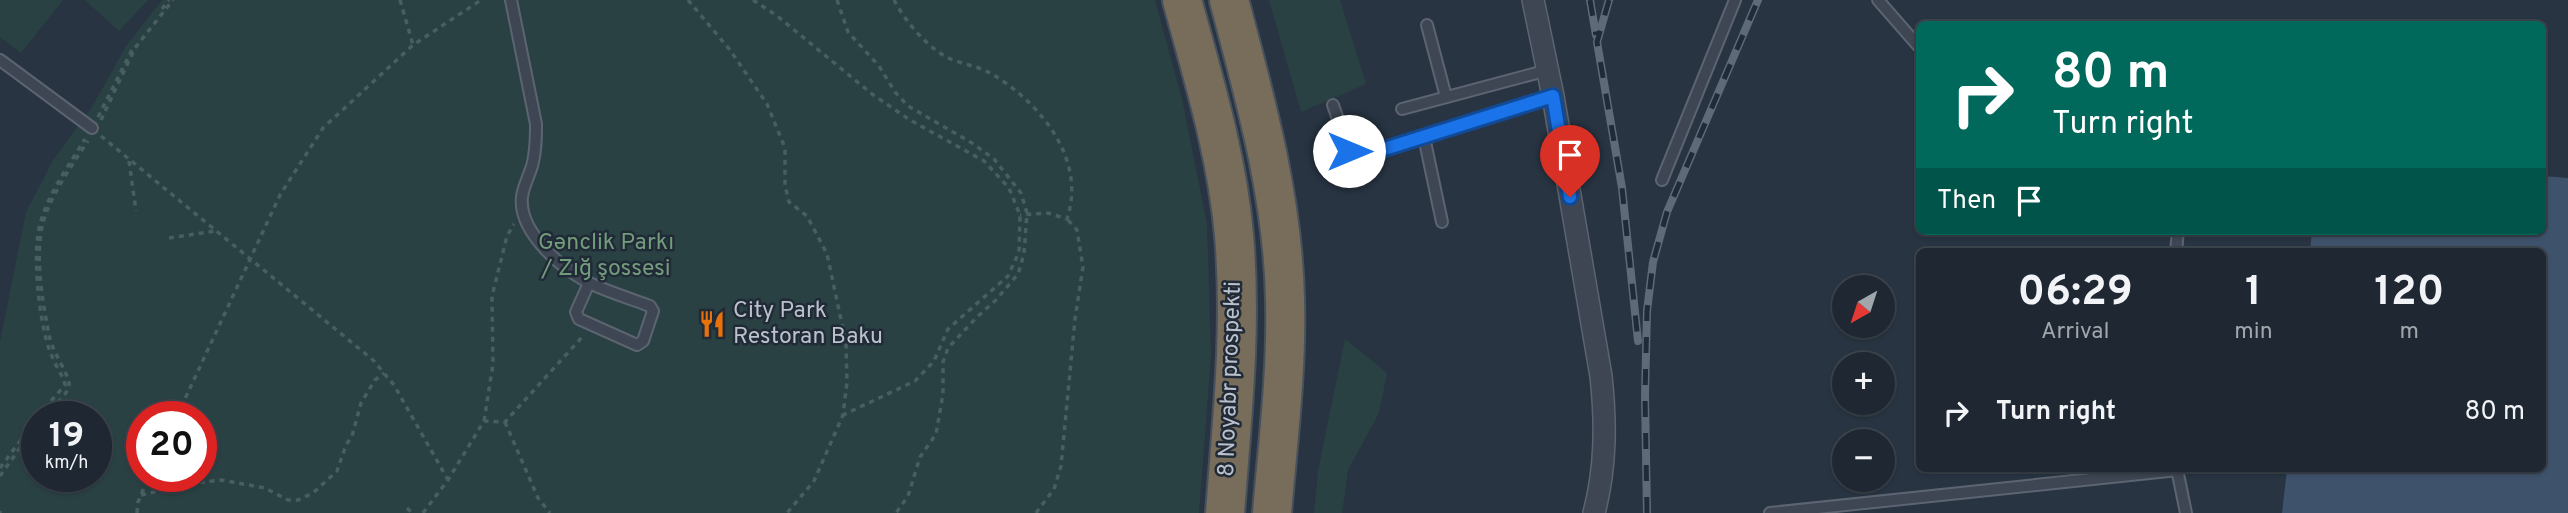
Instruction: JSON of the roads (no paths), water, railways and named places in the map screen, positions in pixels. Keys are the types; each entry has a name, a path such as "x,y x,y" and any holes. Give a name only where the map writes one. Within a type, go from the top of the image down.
{"highway":[{"name":"8 Noyabr prospekti","path":"1181,0 1222,151 1234,235 1238,341 1226,513"},
{"name":"8 Noyabr prospekti","path":"1229,0 1265,142 1281,240 1285,347 1272,513"}],"street":[{"path":"1533,0 1553,96 1602,387 1604,456 1601,488 1594,513"}],"lane":[{"path":"511,0 536,124 533,164 522,196 523,215 531,231 553,256 589,283 650,306 653,311 643,341 637,345 579,319 576,312 589,283"},
{"path":"1662,180 1735,0"},
{"path":"1878,0 1916,43"},
{"path":"1427,25 1446,97"},
{"path":"0,60 94,129"},
{"path":"1402,109 1548,71"},
{"path":"1333,105 1349,151 1353,156 1359,157 1553,96"},
{"path":"1424,137 1442,222"},
{"path":"1770,513 2149,472"},
{"path":"2178,472 2186,513"}],"water":[{"path":"2546,176 2568,178 2568,513 2282,513 2287,472 2546,472 2546,248 2310,248 2312,235 2546,235"}],"railway":[{"path":"1590,0 1596,35"},
{"path":"1609,0 1597,42 1622,188 1638,341"},
{"path":"1647,513 1647,311 1653,262 1667,212 1758,0"}],"place":[{"name":"City Park Restoran Baku","path":"712,324"}],"park label":[{"name":"Gənclik Parkı / Zığ şossesi","path":"606,256"}]}
